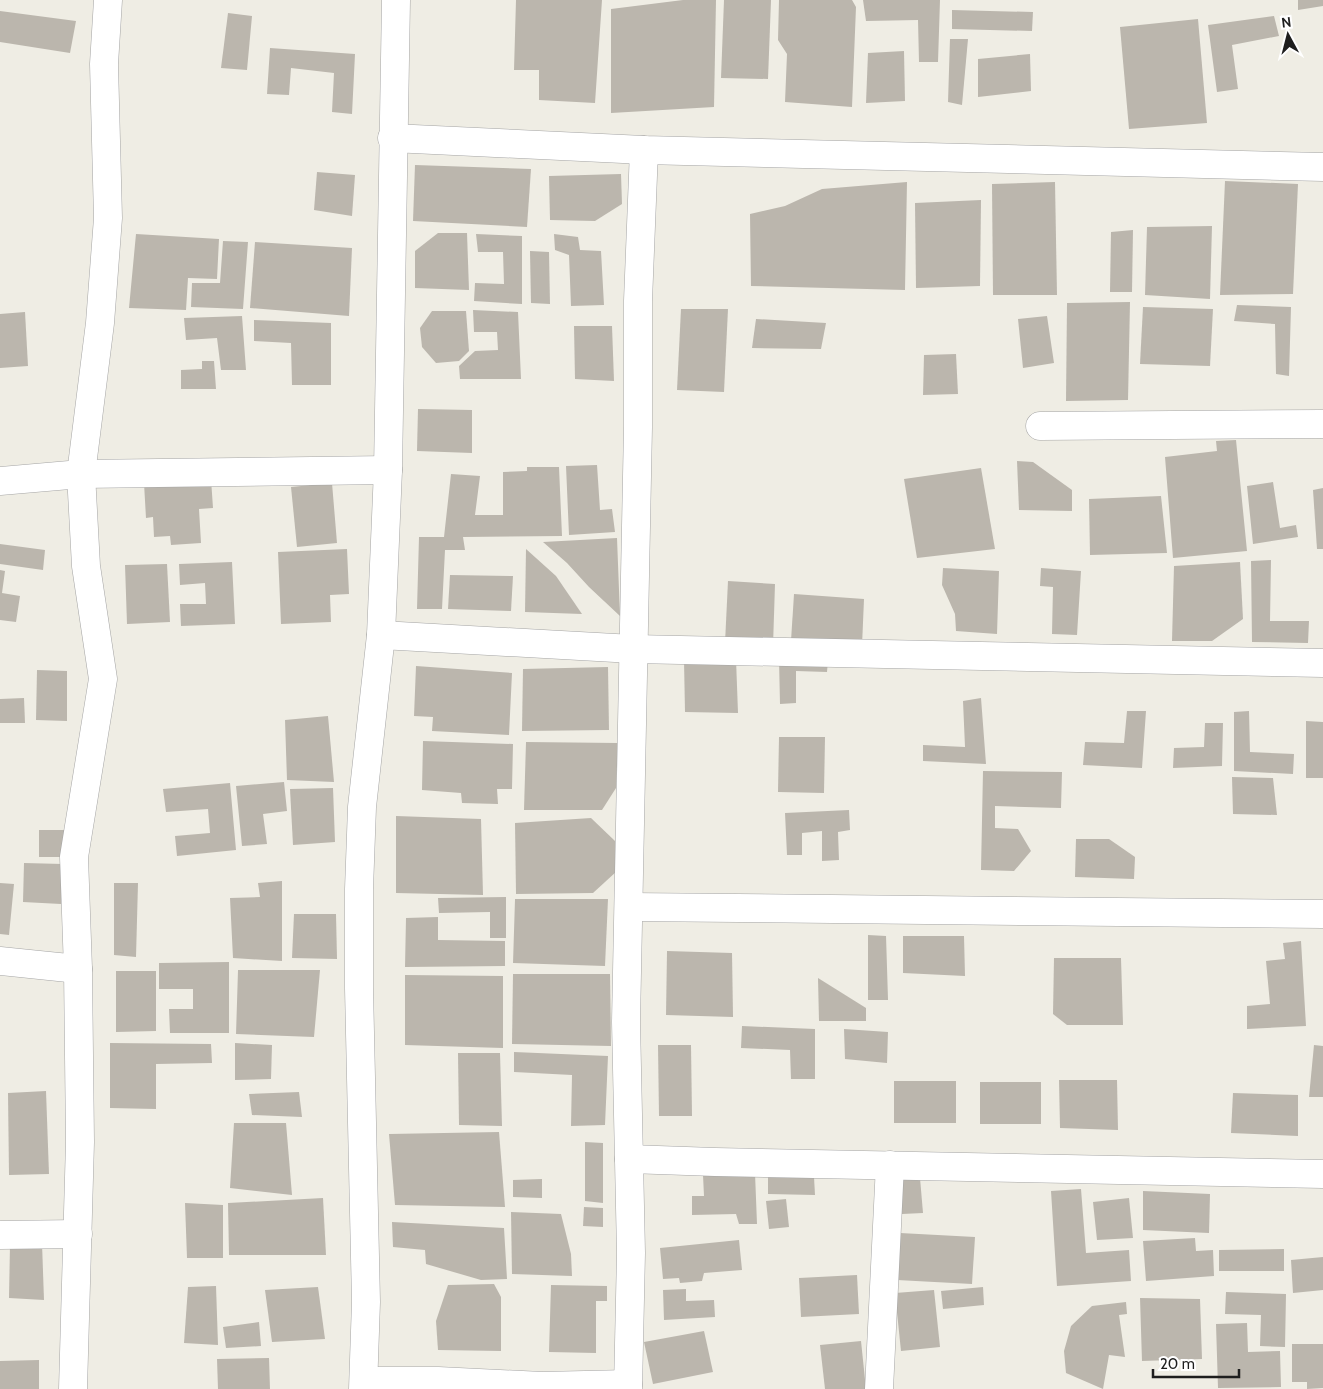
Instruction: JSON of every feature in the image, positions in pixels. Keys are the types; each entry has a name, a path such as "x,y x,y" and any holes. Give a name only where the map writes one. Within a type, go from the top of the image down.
{"street":[{"path":"73,1389 80,1142 78,969 74,857 103,679 86,566 80,474 100,323 108,218 104,64 108,0"},
{"path":"396,0 392,138 388,470 381,636 362,806 359,889 359,988 366,1302 364,1385 438,1381 542,1386 628,1386 631,1263 626,1022 638,427 638,301 644,150"},
{"path":"392,138 644,150 1323,167"},
{"path":"1040,426 1323,424"},
{"path":"0,481 80,474 388,470"},
{"path":"381,636 634,649 1323,664"},
{"path":"629,907 1323,914"},
{"path":"0,961 78,969"},
{"path":"629,1158 890,1166 1323,1174"},
{"path":"879,1389 890,1166"},
{"path":"0,1235 78,1234"}],"building":[{"path":"516,0 602,0 595,103 539,100 539,70 514,70"},
{"path":"683,0 716,0 714,107 611,113 611,9"},
{"path":"724,0 771,0 768,79 721,78"},
{"path":"779,0 852,0 856,7 852,107 785,102 787,54 778,40"},
{"path":"863,0 940,0 938,62 919,62 918,20 866,21"},
{"path":"1298,0 1323,0 1323,6 1298,10"},
{"path":"952,10 1033,12 1032,31 952,29"},
{"path":"0,11 76,21 70,53 0,42"},
{"path":"228,13 252,16 247,70 221,68"},
{"path":"1274,16 1279,36 1232,45 1238,89 1217,92 1208,25"},
{"path":"1198,19 1207,123 1129,129 1120,27"},
{"path":"950,39 968,39 962,105 948,102"},
{"path":"270,48 355,54 352,114 332,112 334,73 291,68 289,95 267,94"},
{"path":"904,51 905,101 866,103 868,53"},
{"path":"1030,54 1031,91 978,97 978,59"},
{"path":"415,165 531,169 527,227 413,221"},
{"path":"317,172 355,175 352,216 314,210"},
{"path":"621,174 622,204 595,221 550,220 549,176"},
{"path":"1225,181 1298,184 1293,294 1220,295"},
{"path":"907,182 905,290 751,286 750,214 785,206 822,189"},
{"path":"1055,182 1057,295 993,295 992,184"},
{"path":"981,200 980,286 916,288 915,203"},
{"path":"1212,226 1210,299 1145,295 1147,227"},
{"path":"1133,230 1132,292 1110,292 1111,232"},
{"path":"438,233 467,233 469,290 415,288 415,251"},
{"path":"136,234 219,239 217,279 188,278 186,310 129,308"},
{"path":"476,234 522,236 522,304 474,301 475,283 504,284 503,252 478,252"},
{"path":"554,234 578,237 580,250 601,251 604,305 571,306 569,255 555,250"},
{"path":"223,241 248,242 243,309 191,307 192,283 220,283"},
{"path":"255,242 352,248 349,316 250,308"},
{"path":"530,251 549,252 550,304 531,303"},
{"path":"1130,302 1128,400 1066,401 1067,303"},
{"path":"1237,305 1291,307 1289,376 1276,374 1275,324 1234,321"},
{"path":"1143,307 1213,309 1210,366 1140,364"},
{"path":"681,309 728,309 724,392 677,390"},
{"path":"473,310 518,312 521,379 460,379 459,366 475,351 498,350 497,332 474,332"},
{"path":"432,311 466,311 469,351 459,361 436,363 422,347 420,328"},
{"path":"25,312 28,366 0,368 0,314"},
{"path":"242,316 246,370 221,370 217,338 186,340 184,318"},
{"path":"1047,316 1054,363 1023,368 1018,319"},
{"path":"756,319 826,323 821,349 752,348"},
{"path":"254,320 331,323 331,385 292,385 291,343 254,341"},
{"path":"574,326 612,326 614,381 575,379"},
{"path":"956,354 958,394 923,395 924,355"},
{"path":"202,361 214,361 216,389 181,389 181,370 202,369"},
{"path":"418,409 472,410 472,453 417,451"},
{"path":"1236,440 1247,551 1173,558 1165,457 1217,451 1216,441"},
{"path":"1017,461 1033,462 1072,490 1072,511 1019,510"},
{"path":"597,465 600,510 612,509 615,532 569,535 566,466"},
{"path":"527,467 559,467 562,536 463,537 465,550 445,550 442,609 417,609 419,537 444,537 451,474 480,476 475,515 503,515 503,472 527,471"},
{"path":"981,468 995,549 917,558 904,479"},
{"path":"211,479 213,508 199,509 201,543 171,545 170,536 154,537 153,517 146,518 144,483"},
{"path":"1273,482 1280,528 1296,525 1298,537 1253,544 1247,486"},
{"path":"332,483 337,543 297,547 291,487"},
{"path":"1323,488 1323,549 1317,549 1313,490"},
{"path":"1161,496 1167,553 1090,555 1089,499"},
{"path":"617,538 620,616 543,542"},
{"path":"0,544 45,550 43,570 0,564"},
{"path":"347,549 349,594 330,595 331,622 281,624 278,552"},
{"path":"526,549 556,576 582,614 525,612"},
{"path":"1271,560 1270,621 1309,621 1308,643 1252,642 1251,561"},
{"path":"232,562 235,624 181,626 180,604 206,604 205,583 180,585 179,564"},
{"path":"1240,562 1243,619 1212,641 1172,641 1174,566"},
{"path":"167,564 170,622 127,624 125,565"},
{"path":"943,568 999,571 997,634 956,631 955,614 942,585"},
{"path":"1041,568 1081,571 1077,635 1052,634 1053,587 1040,586"},
{"path":"0,570 5,571 2,593 20,596 16,622 0,620"},
{"path":"450,575 513,576 511,611 448,609"},
{"path":"728,581 775,584 773,646 725,643"},
{"path":"794,594 864,599 862,646 791,641"},
{"path":"736,659 738,713 685,712 684,660"},
{"path":"779,659 828,660 827,672 796,671 796,703 780,704"},
{"path":"416,666 512,673 509,735 432,731 433,717 414,716"},
{"path":"608,667 609,730 522,731 523,669"},
{"path":"37,670 67,671 67,721 36,720"},
{"path":"24,698 25,723 0,723 0,699"},
{"path":"981,698 986,764 923,761 923,745 965,747 963,701"},
{"path":"1127,711 1146,711 1142,768 1083,765 1085,742 1124,743"},
{"path":"1249,711 1250,752 1294,754 1293,774 1234,771 1234,712"},
{"path":"328,716 334,782 287,780 285,720"},
{"path":"1306,721 1323,722 1323,778 1306,778"},
{"path":"1205,723 1223,723 1222,766 1173,768 1174,748 1204,747"},
{"path":"779,737 825,737 824,793 778,792"},
{"path":"423,741 513,744 512,789 497,789 498,804 462,803 461,793 422,790"},
{"path":"526,742 618,743 616,788 602,810 524,810"},
{"path":"983,771 1062,772 1061,808 995,806 995,828 1018,829 1031,851 1014,871 981,870"},
{"path":"1232,777 1273,778 1277,815 1233,814"},
{"path":"284,782 287,811 263,814 267,844 242,846 236,786"},
{"path":"230,783 236,850 177,856 175,836 210,833 208,809 166,812 163,789"},
{"path":"333,788 335,842 293,845 290,789"},
{"path":"849,810 850,830 838,832 839,860 822,861 822,831 802,833 802,855 787,855 785,813"},
{"path":"396,816 481,819 483,895 396,893"},
{"path":"591,818 615,841 617,871 593,893 516,894 515,823"},
{"path":"39,830 65,830 65,857 39,857"},
{"path":"1076,839 1109,839 1135,857 1134,879 1075,877"},
{"path":"24,863 63,864 61,904 23,902"},
{"path":"282,881 282,961 233,958 230,898 260,897 258,883"},
{"path":"0,883 14,884 9,935 0,934"},
{"path":"114,883 138,883 136,957 114,955"},
{"path":"506,897 506,938 490,938 490,912 439,913 438,898"},
{"path":"515,899 608,899 605,966 513,963"},
{"path":"294,914 336,914 337,959 292,958"},
{"path":"438,917 438,940 505,941 505,966 405,967 406,918"},
{"path":"868,935 886,936 888,1000 868,1000"},
{"path":"903,936 964,936 965,976 903,973"},
{"path":"1301,941 1306,1026 1247,1029 1247,1006 1270,1004 1266,961 1285,959 1283,943"},
{"path":"667,951 732,953 733,1017 666,1015"},
{"path":"1054,958 1121,958 1123,1025 1067,1025 1053,1014"},
{"path":"229,962 229,1033 170,1033 169,1009 193,1009 193,989 159,989 159,963"},
{"path":"238,970 320,970 314,1037 236,1034"},
{"path":"116,971 156,971 156,1031 116,1032"},
{"path":"513,974 610,974 611,1046 512,1044"},
{"path":"405,975 503,976 503,1048 405,1045"},
{"path":"818,978 866,1008 866,1021 819,1021"},
{"path":"742,1026 815,1029 815,1079 791,1079 790,1050 741,1048"},
{"path":"844,1029 888,1032 887,1063 845,1059"},
{"path":"110,1043 211,1044 212,1063 156,1064 156,1109 110,1108"},
{"path":"235,1043 272,1045 271,1079 235,1080"},
{"path":"658,1045 691,1045 692,1116 659,1116"},
{"path":"1314,1045 1323,1046 1323,1097 1309,1097"},
{"path":"514,1052 608,1056 605,1125 571,1126 572,1075 514,1072"},
{"path":"458,1053 500,1053 502,1126 459,1125"},
{"path":"1059,1080 1117,1080 1118,1130 1060,1128"},
{"path":"894,1081 956,1081 956,1123 894,1123"},
{"path":"980,1082 1041,1082 1041,1124 980,1124"},
{"path":"46,1091 49,1174 9,1175 8,1093"},
{"path":"299,1092 302,1117 252,1115 249,1094"},
{"path":"1233,1093 1298,1095 1298,1136 1231,1133"},
{"path":"234,1123 286,1123 292,1195 230,1188"},
{"path":"499,1132 505,1207 395,1205 389,1134"},
{"path":"585,1142 603,1143 603,1203 585,1201"},
{"path":"755,1173 757,1224 739,1224 736,1214 692,1215 692,1196 704,1196 703,1175"},
{"path":"768,1177 814,1177 815,1195 768,1194"},
{"path":"920,1178 923,1213 902,1214 900,1179"},
{"path":"542,1179 542,1198 513,1197 513,1180"},
{"path":"1081,1189 1086,1253 1129,1250 1131,1281 1057,1286 1051,1191"},
{"path":"1143,1191 1210,1194 1209,1233 1143,1230"},
{"path":"323,1198 326,1255 229,1255 228,1203"},
{"path":"1129,1198 1133,1238 1097,1240 1093,1202"},
{"path":"786,1199 789,1227 769,1229 766,1201"},
{"path":"185,1203 223,1205 223,1258 187,1258"},
{"path":"584,1207 603,1208 603,1227 583,1226"},
{"path":"511,1212 561,1214 571,1254 572,1276 512,1274"},
{"path":"392,1222 504,1228 507,1279 481,1280 426,1264 425,1250 393,1247"},
{"path":"900,1233 975,1237 972,1284 897,1280"},
{"path":"1195,1238 1196,1251 1213,1250 1214,1276 1146,1281 1143,1241"},
{"path":"739,1240 742,1270 704,1273 702,1281 680,1283 679,1278 663,1279 660,1248"},
{"path":"42,1243 44,1300 9,1298 10,1245"},
{"path":"1284,1249 1284,1271 1219,1271 1219,1250"},
{"path":"1323,1257 1323,1290 1293,1293 1291,1260"},
{"path":"857,1275 859,1314 801,1317 799,1278"},
{"path":"494,1284 501,1297 501,1351 438,1350 436,1321 448,1285"},
{"path":"551,1285 607,1286 607,1301 596,1301 596,1353 549,1352"},
{"path":"216,1286 218,1345 184,1343 188,1287"},
{"path":"318,1287 325,1339 272,1342 265,1290"},
{"path":"983,1287 984,1305 943,1309 941,1291"},
{"path":"686,1289 686,1301 714,1300 715,1317 664,1320 663,1290"},
{"path":"934,1290 940,1347 901,1351 895,1293"},
{"path":"1226,1292 1286,1294 1285,1347 1260,1346 1261,1315 1225,1314"},
{"path":"1140,1298 1200,1299 1202,1359 1142,1361"},
{"path":"1126,1302 1127,1314 1119,1315 1125,1357 1109,1355 1103,1389 1066,1373 1064,1351 1071,1326 1092,1306"},
{"path":"259,1322 261,1346 226,1348 223,1327"},
{"path":"1247,1323 1248,1352 1280,1351 1281,1387 1218,1388 1216,1324"},
{"path":"704,1331 713,1372 653,1384 644,1342"},
{"path":"861,1341 866,1389 825,1389 820,1345"},
{"path":"1292,1344 1323,1344 1323,1388 1307,1389 1307,1382 1292,1382"},
{"path":"269,1358 270,1389 218,1389 217,1359"},
{"path":"39,1360 39,1389 0,1389 0,1361"}]}
